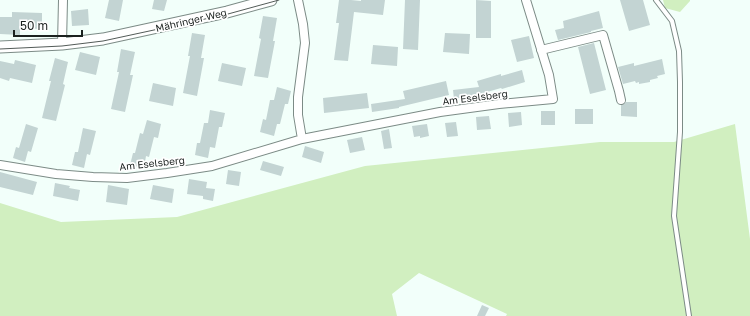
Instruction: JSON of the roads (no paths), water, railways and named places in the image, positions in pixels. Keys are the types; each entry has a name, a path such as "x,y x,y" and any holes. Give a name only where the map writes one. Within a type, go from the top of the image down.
{"street":[{"path":"62,44 63,0"},
{"name":"Mähringer Weg","path":"0,46 62,44 120,36 227,12 271,0"},
{"path":"298,0 302,16 305,43 298,97 298,115 302,139"},
{"name":"Am Eselsberg","path":"0,165 56,174 127,178 212,166 302,139 441,111 499,104 553,100 549,75 526,0"},
{"path":"541,50 603,34 621,100"}],"lane":[{"path":"656,0 672,21 679,51 680,132 674,216 689,316"}],"tram line":[{"path":"0,49 62,46 103,41 228,14 279,0"}]}
